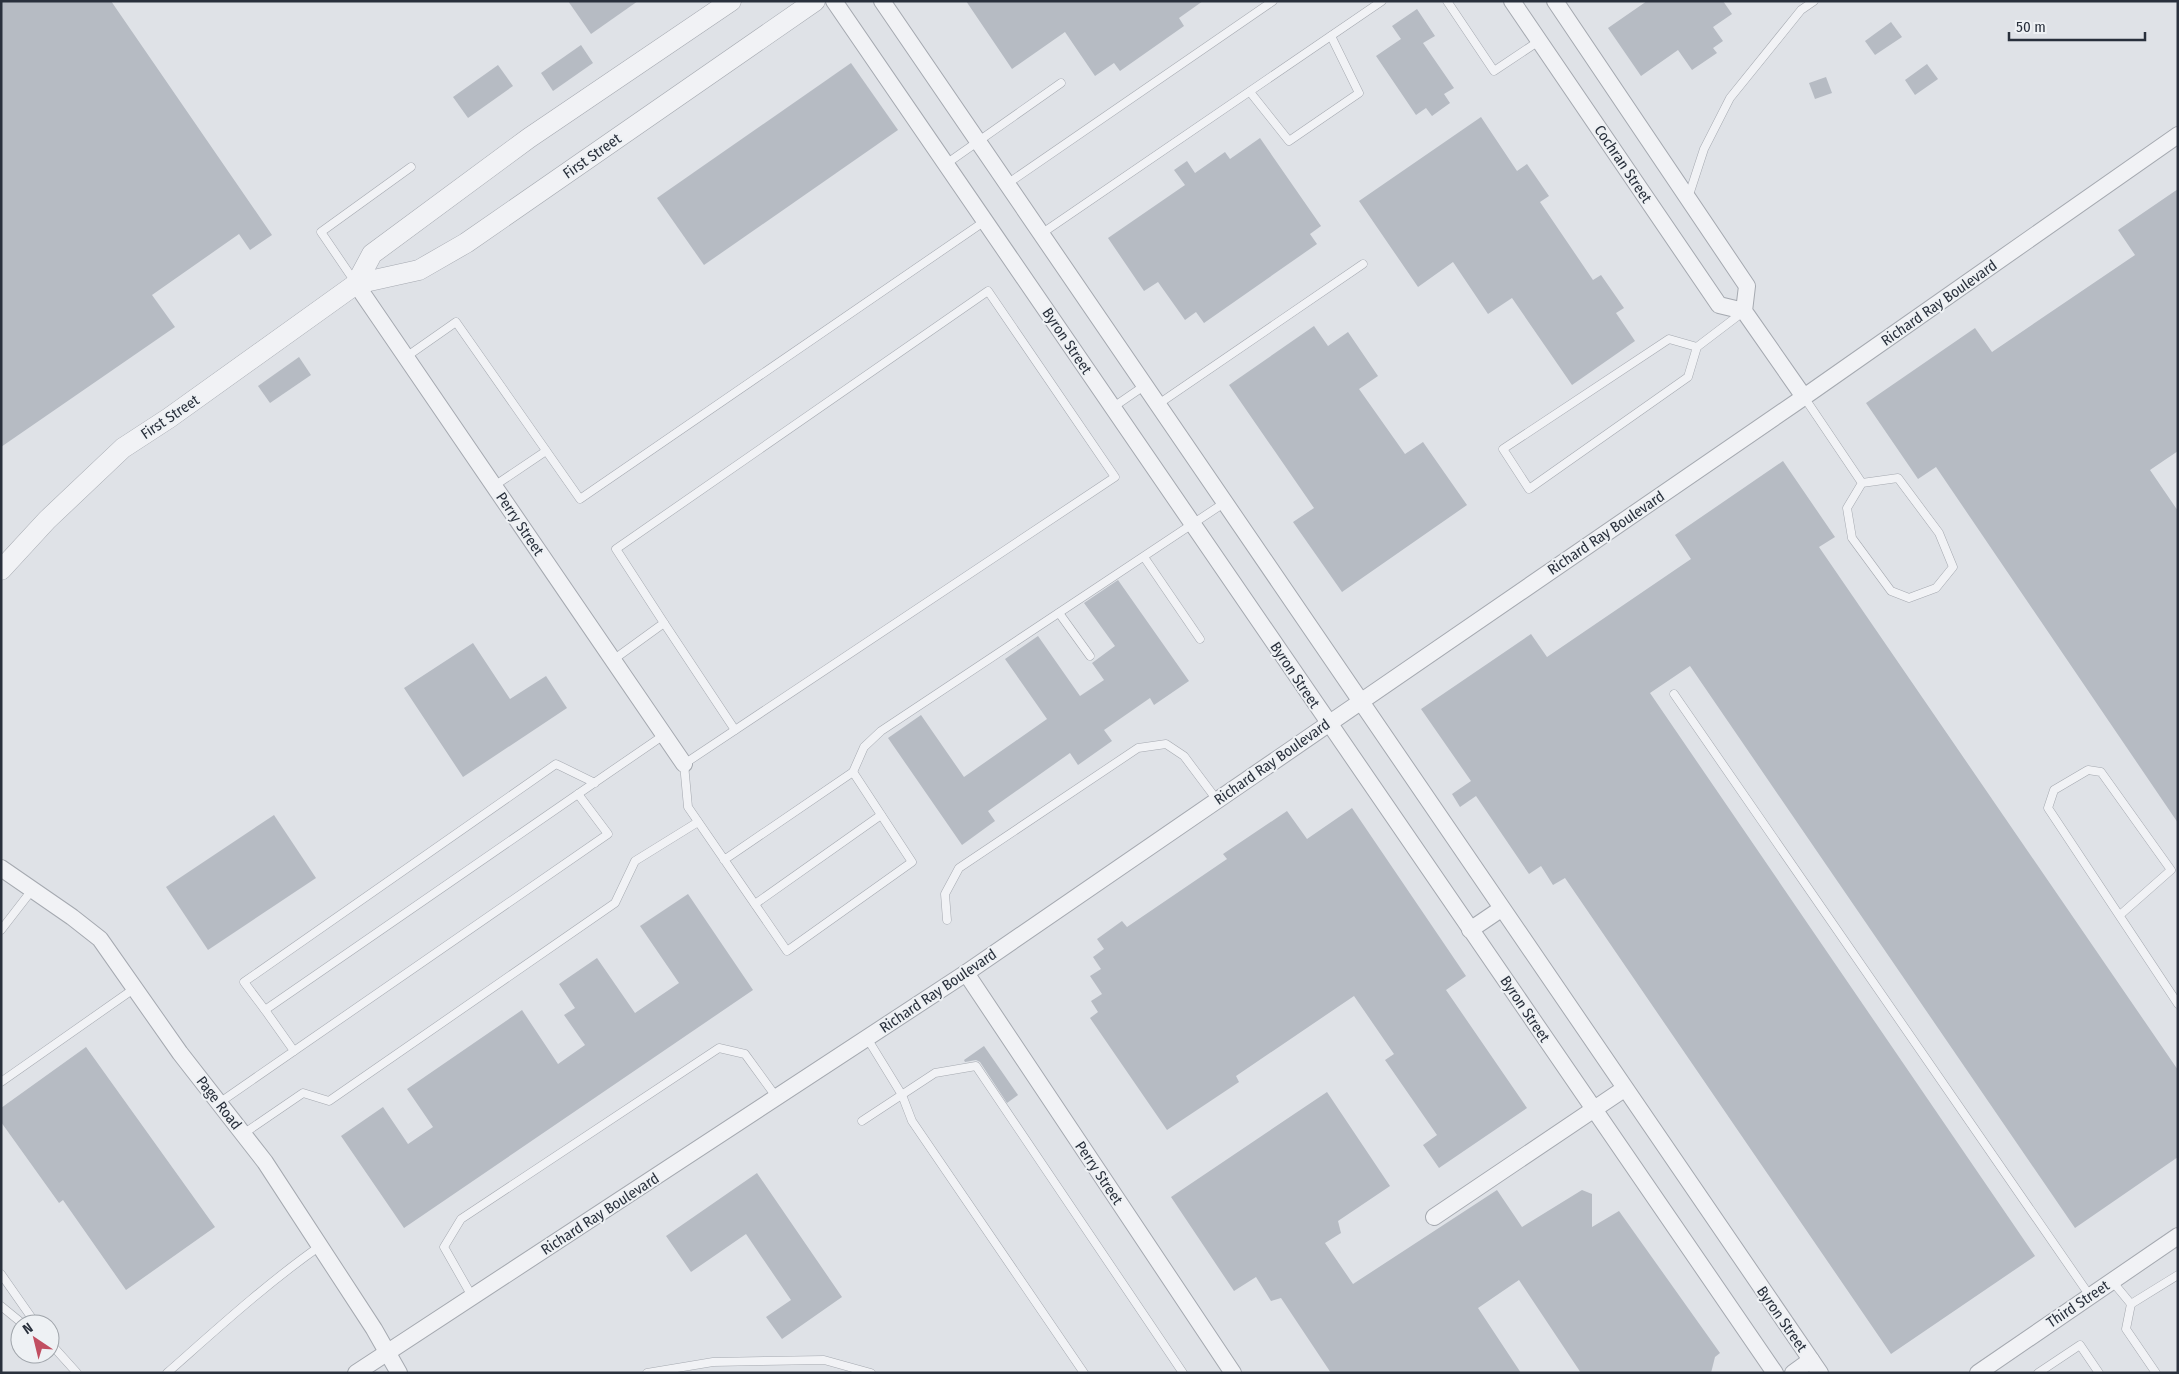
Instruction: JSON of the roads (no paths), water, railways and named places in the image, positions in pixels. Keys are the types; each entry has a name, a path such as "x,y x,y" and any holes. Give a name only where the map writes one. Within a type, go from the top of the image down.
{"street":[{"name":"First Street","path":"356,284 372,254 529,138 731,1"},
{"name":"First Street","path":"1,570 47,520 123,448 169,418 356,284 420,270 466,243 815,1"},
{"name":"Byron Street","path":"834,1 1328,724 1775,1373"},
{"name":"Byron Street","path":"882,1 1815,1366"},
{"name":"Cochran Street","path":"1512,1 1719,305 1744,310"},
{"path":"1555,1 1747,286 1744,310 1804,397"},
{"name":"Richard Ray Boulevard","path":"356,1373 966,974 1804,397 2178,136"},
{"name":"Perry Street","path":"356,284 684,764"},
{"name":"Page Road","path":"1,868 72,917 100,939 180,1053 265,1162 399,1373"},
{"path":"1470,930 1501,909"},
{"name":"Perry Street","path":"966,974 1233,1373"},
{"path":"1434,1216 1624,1089"},
{"name":"Third Street","path":"1978,1373 2178,1236"},
{"path":"1793,1373 1815,1366"}],"lane":[{"path":"1006,184 1274,1"},
{"path":"1041,234 1382,1"},
{"path":"1447,1 1494,71 1539,41"},
{"path":"1688,198 1704,149 1730,98 1801,10 1814,1"},
{"path":"1250,92 1289,141 1359,93 1331,36"},
{"path":"946,164 1061,83"},
{"path":"356,284 322,232 411,167"},
{"path":"406,357 456,322 580,499 985,221"},
{"path":"1157,405 1363,264"},
{"path":"735,730 616,549 988,291 1115,477 684,764 688,807 787,951 912,862 853,772"},
{"path":"1696,347 1669,339 1503,449 1530,489 1688,377 1696,347 1744,310"},
{"path":"1112,408 1144,386"},
{"path":"1804,397 1862,483"},
{"path":"494,486 546,451"},
{"path":"1898,478 1940,533 1953,567 1936,588 1908,598 1891,591 1852,538 1847,508 1862,483 1898,478"},
{"path":"724,860 853,772 864,747 881,731 1224,503"},
{"path":"1144,557 1200,639"},
{"path":"1059,613 1090,656"},
{"path":"613,660 664,623"},
{"path":"1674,694 2090,1296"},
{"path":"265,1010 664,735"},
{"path":"947,920 945,894 959,868 1138,748 1166,744 1184,756 1218,800"},
{"path":"294,1051 244,982 556,764 595,783"},
{"path":"2120,915 2172,870 2101,772 2088,770 2054,790 2048,808 2178,1004"},
{"path":"219,1103 608,834 578,794"},
{"path":"755,904 881,815"},
{"path":"243,1134 303,1094 329,1100 615,903 635,861 698,822"},
{"path":"1,930 32,890"},
{"path":"1,1082 135,988"},
{"path":"867,1038 902,1094 912,1121 1084,1373"},
{"path":"473,1298 444,1247 461,1219 719,1048 745,1054 777,1098"},
{"path":"862,1121 935,1073 976,1066 1183,1373"},
{"path":"167,1373 267,1286 320,1246"},
{"path":"1,1274 29,1314"},
{"path":"2156,1373 2126,1329 2131,1304 2178,1275"},
{"path":"2112,1281 2131,1304"},
{"path":"1,1306 11,1314"},
{"path":"2039,1372 2080,1345 2099,1373"},
{"path":"60,1355 77,1373"},
{"path":"646,1373 713,1362 824,1360 871,1373"}]}
